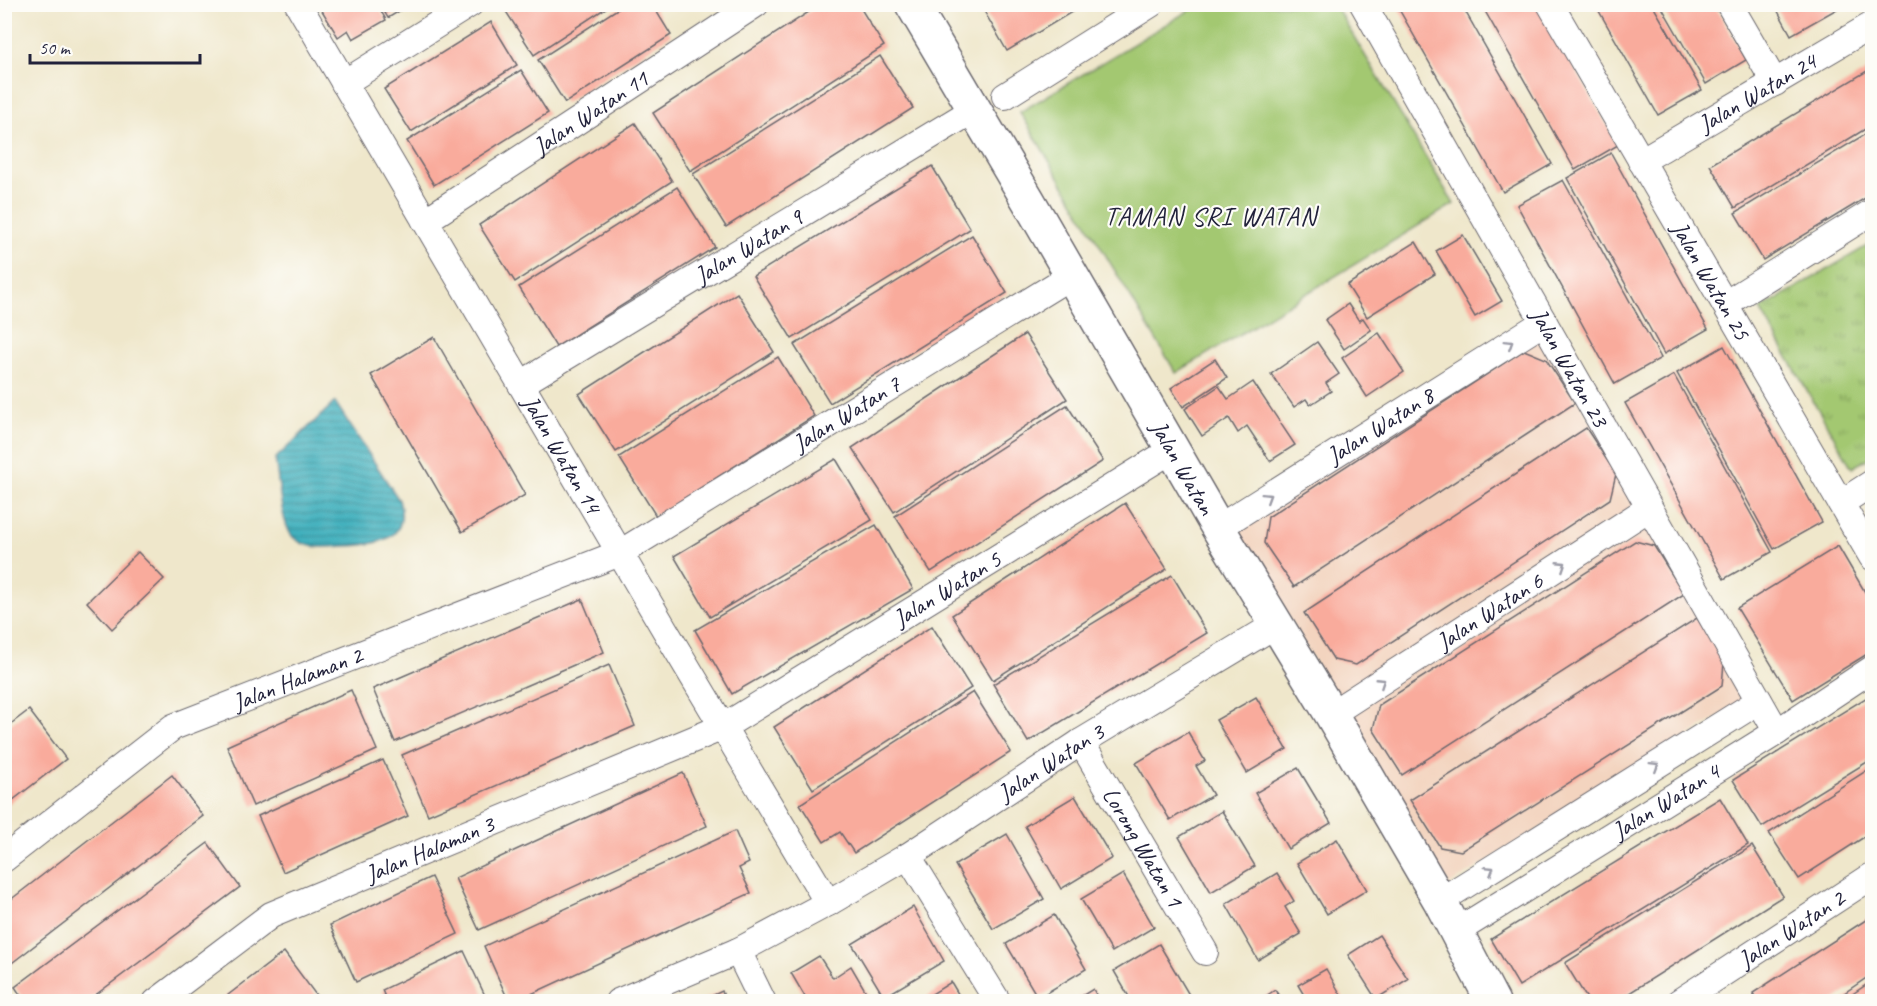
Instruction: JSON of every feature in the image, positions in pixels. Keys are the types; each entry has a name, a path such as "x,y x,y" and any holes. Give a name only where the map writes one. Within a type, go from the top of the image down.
{"street":[{"name":"Jalan Watan 14","path":"298,4 828,903"},
{"name":"Jalan Watan 11","path":"425,220 729,11 756,4"},
{"name":"Jalan Watan","path":"912,4 1172,450 1331,714 1440,901 1457,931 1485,998"},
{"path":"1005,96 1150,4"},
{"name":"Jalan Watan 23","path":"1363,4 1777,732"},
{"name":"Jalan Watan 25","path":"1550,4 1872,557"},
{"path":"1730,4 1775,83"},
{"path":"344,83 469,5"},
{"name":"Jalan Watan 24","path":"1641,161 1872,26"},
{"name":"Jalan Watan 9","path":"521,384 975,109"},
{"path":"1725,304 1872,212"},
{"name":"Jalan Watan 7","path":"620,553 1072,276"},
{"name":"Jalan Watan 8","path":"1218,528 1544,322"},
{"name":"Jalan Watan 5","path":"723,727 1172,450"},
{"path":"1841,503 1872,483"},
{"name":"Jalan Watan 6","path":"1331,714 1649,508"},
{"name":"Jalan Halaman 2","path":"4,859 173,727 620,553"},
{"name":"Jalan Watan 3","path":"618,1002 738,951 828,903 909,856 1081,742 1276,624"},
{"name":"Jalan Watan 4","path":"1457,931 1777,732 1872,669"},
{"name":"Jalan Watan 4","path":"1440,901 1759,701"},
{"name":"Jalan Halaman 3","path":"156,1002 272,915 723,727"},
{"name":"Lorong Watan 1","path":"1081,742 1205,952"},
{"path":"909,856 998,1002"},
{"name":"Jalan Watan 2","path":"1679,1002 1707,994 1872,876"},
{"path":"738,951 763,1002"}],"shaded area":[{"path":"1541,334 1747,699 1449,885 1234,527"}],"green space":[{"path":"1198,5 1335,5 1454,204 1176,373 1020,112"},
{"path":"1872,243 1872,456 1852,468 1760,309"}],"water":[{"path":"335,402 399,500 400,524 388,538 378,542 332,547 310,546 292,536 285,520 275,459"}],"building":[{"path":"318,4 377,4 386,20 353,39 348,30 338,37"},
{"path":"380,4 411,4 388,18"},
{"path":"514,4 612,4 534,55 505,10"},
{"path":"625,4 652,4 671,35 565,103 538,60"},
{"path":"821,4 858,4 884,46 690,171 653,113"},
{"path":"980,4 1085,4 1007,51"},
{"path":"1396,4 1461,4 1552,164 1503,192"},
{"path":"1481,4 1538,4 1618,145 1575,170"},
{"path":"1595,4 1652,4 1702,90 1658,115"},
{"path":"1660,4 1714,4 1746,60 1706,84"},
{"path":"1774,4 1834,4 1837,9 1791,35"},
{"path":"491,22 517,65 411,132 384,89"},
{"path":"880,56 913,108 726,227 693,174"},
{"path":"1872,68 1872,125 1735,208 1710,165"},
{"path":"521,70 548,113 434,185 407,141"},
{"path":"635,123 672,181 515,282 479,225"},
{"path":"1872,130 1872,194 1763,260 1735,213"},
{"path":"1611,153 1708,329 1664,354 1567,178"},
{"path":"932,166 970,229 792,339 753,276"},
{"path":"1563,180 1661,358 1615,384 1517,205"},
{"path":"677,187 715,247 556,347 519,287"},
{"path":"972,235 1007,293 830,403 794,345"},
{"path":"1463,235 1502,301 1475,317 1436,251"},
{"path":"1416,242 1435,274 1367,317 1347,285"},
{"path":"737,293 774,352 616,452 579,394"},
{"path":"1348,304 1359,321 1363,318 1371,330 1344,349 1325,320"},
{"path":"1379,333 1404,372 1367,397 1342,358"},
{"path":"1025,334 1067,399 894,512 852,448"},
{"path":"434,337 525,495 462,532 371,375"},
{"path":"1317,342 1339,374 1326,383 1331,391 1310,405 1306,399 1294,407 1271,374"},
{"path":"1724,346 1822,522 1774,549 1677,373"},
{"path":"1524,350 1546,359 1575,403 1294,587 1264,543 1268,517"},
{"path":"778,357 814,416 656,516 619,457"},
{"path":"1215,359 1227,378 1183,407 1171,388"},
{"path":"1674,375 1772,552 1724,579 1625,403"},
{"path":"1253,382 1295,445 1270,461 1247,426 1238,433 1229,418 1202,436 1185,409 1219,386 1228,399"},
{"path":"1067,405 1103,461 931,572 895,516"},
{"path":"1586,428 1616,474 1610,499 1356,665 1334,660 1304,613"},
{"path":"836,459 872,520 710,617 674,556"},
{"path":"1125,503 1167,569 993,680 952,615"},
{"path":"876,525 913,589 732,694 695,630"},
{"path":"1635,541 1654,546 1684,594 1402,775 1373,729 1379,705"},
{"path":"1838,546 1872,604 1872,651 1793,700 1737,608"},
{"path":"138,552 164,579 112,629 87,602"},
{"path":"1172,575 1207,633 1028,742 993,684"},
{"path":"582,599 604,652 395,742 373,689"},
{"path":"1697,618 1724,662 1722,686 1461,851 1440,847 1410,800"},
{"path":"932,626 971,688 813,789 774,727"},
{"path":"609,665 635,726 428,815 402,755"},
{"path":"351,690 377,750 253,806 227,746"},
{"path":"973,692 1011,752 854,853 840,832 824,842 800,804"},
{"path":"1872,694 1872,759 1762,827 1733,780"},
{"path":"1256,697 1287,749 1247,773 1216,720"},
{"path":"29,710 66,759 4,807 4,729"},
{"path":"1188,732 1205,761 1196,766 1213,795 1170,820 1136,763"},
{"path":"383,760 408,816 283,872 258,816"},
{"path":"1872,767 1872,832 1799,879 1769,833"},
{"path":"1298,768 1331,823 1288,849 1255,793"},
{"path":"683,773 707,826 479,930 455,878"},
{"path":"172,775 203,816 4,969 5,904"},
{"path":"1075,796 1112,858 1061,889 1025,826"},
{"path":"1720,798 1748,845 1519,986 1491,939"},
{"path":"1222,811 1255,866 1211,892 1179,837"},
{"path":"735,831 749,863 739,868 751,893 514,1002 509,1002 484,946"},
{"path":"1007,834 1044,899 993,929 955,865"},
{"path":"1337,839 1367,890 1327,914 1297,863"},
{"path":"208,843 240,887 86,1002 25,1002 15,987"},
{"path":"1752,846 1783,896 1615,1002 1589,1002 1565,963"},
{"path":"1277,873 1294,901 1285,907 1301,934 1258,960 1226,904"},
{"path":"1123,874 1154,927 1112,952 1081,899"},
{"path":"431,877 458,934 356,982 330,925"},
{"path":"913,907 944,961 884,997 852,944"},
{"path":"1054,915 1086,969 1038,998 1006,944"},
{"path":"1872,916 1872,974 1831,1002 1758,1002 1753,993"},
{"path":"1379,935 1408,979 1376,999 1348,955"},
{"path":"1159,944 1191,998 1185,1002 1132,1002 1114,971"},
{"path":"464,951 488,1002 387,1002 382,990"},
{"path":"284,952 319,999 315,1002 219,1002"},
{"path":"819,956 833,978 851,966 872,1002 808,1002 791,973"},
{"path":"1326,969 1345,1002 1308,1002 1298,985"},
{"path":"1872,981 1872,1002 1841,1002 1854,993"},
{"path":"951,982 963,1002 919,1002"},
{"path":"1093,989 1100,1002 1072,1002"},
{"path":"1275,990 1283,1002 1257,1002"},
{"path":"722,991 726,1002 699,1002"}],"district":[{"name":"TAMAN SRI WATAN","path":"1211,216"}]}
